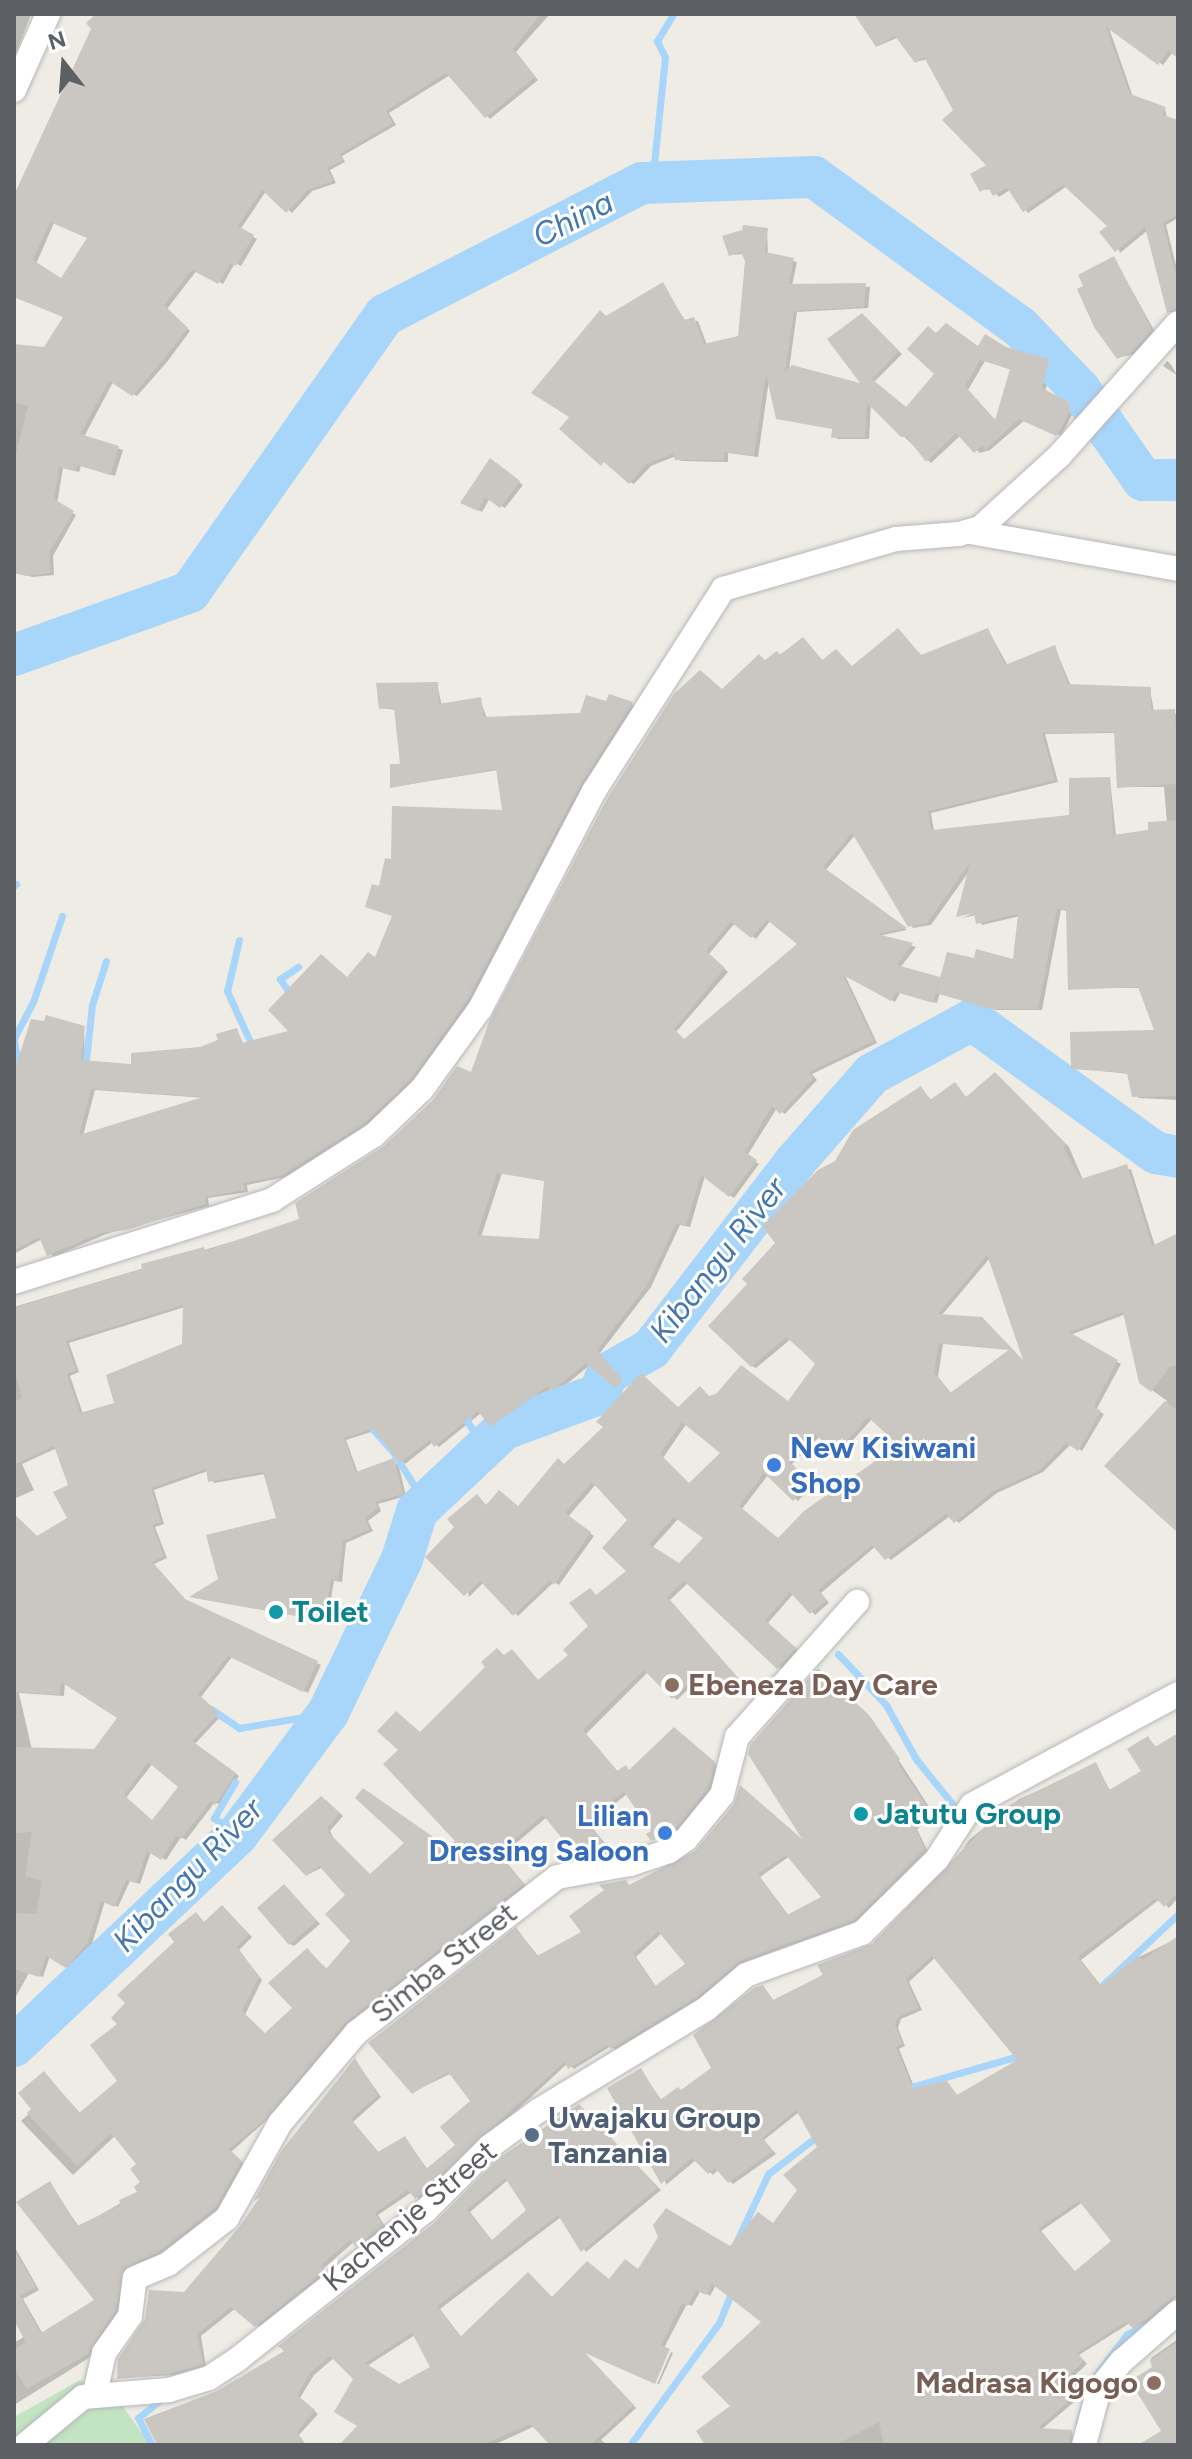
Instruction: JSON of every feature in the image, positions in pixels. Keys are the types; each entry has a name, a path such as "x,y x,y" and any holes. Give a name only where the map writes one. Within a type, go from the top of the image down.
{"street":[{"path":"14,90 48,14"},
{"path":"971,532 1059,456 1162,345 1178,323"},
{"path":"14,1282 285,1194 374,1135 422,1089 480,1009 594,791 723,589 896,539 971,532 1178,569"},
{"name":"Simba Street","path":"95,2393 104,2353 130,2316 135,2278 168,2264 227,2218 280,2123 356,2033 557,1877 630,1864 669,1851 686,1839 722,1795 737,1737 857,1602"},
{"name":"Kachenje Street","path":"95,2393 135,2395 209,2378 425,2211 489,2147 538,2111 706,2009 746,1975 862,1933 937,1859 972,1805 1178,1694"},
{"path":"1084,2445 1099,2389 1122,2361 1178,2312"},
{"path":"25,2445 95,2393"}],"green space":[{"path":"80,2380 114,2395 151,2445 14,2445 14,2417"}],"building":[{"path":"96,14 541,14 513,49 535,77 485,118 446,73 386,111 393,123 340,154 343,160 327,168 333,181 308,190 286,213 262,190 238,226 254,235 236,266 230,263 218,284 192,270 164,305 188,328 163,360 132,396 109,381 80,434 119,446 110,475 77,465 75,471 59,467 54,499 74,511 49,553 51,573 26,576 14,573 14,462 28,406 14,402 14,344 44,347 63,317 16,298 14,302 14,195 91,29 86,23","holes":["50,222 87,238 61,278 33,260"]},
{"path":"854,14 1178,14 1178,58 1168,51 1158,65 1106,27 1130,94 1166,107 1163,115 1178,120 1178,214 1163,223 1178,283 1178,308 1167,313 1145,227 1115,252 1099,232 1107,226 1063,185 1023,212 1007,188 993,196 988,187 980,192 970,174 986,165 942,120 953,110 924,57 915,63 895,36 876,47"},
{"path":"743,225 768,228 765,252 794,258 789,284 866,283 864,307 794,311 785,371 792,365 860,383 827,339 862,313 899,351 872,379 906,407 934,374 907,349 928,326 936,333 946,323 978,346 985,334 1006,347 1049,359 1042,388 1067,401 1071,408 1060,430 1056,436 1019,419 985,450 982,446 974,453 956,433 926,462 907,437 901,437 867,403 865,437 831,438 832,429 776,419 766,374 754,456 724,452 724,460 675,460 673,454 646,464 629,484 604,462 601,466 559,429 569,417 531,393 600,310 606,316 663,282 684,320 694,317 704,344 738,336 745,261 741,252 729,256 722,236 742,230","holes":["980,360 1010,369 995,420 965,386"]},
{"path":"1114,256 1152,330 1131,353 1117,359 1094,327 1077,289 1083,286 1078,275"},
{"path":"490,458 520,481 500,508 485,497 478,511 460,503"},
{"path":"898,628 921,655 988,628 1005,665 1055,645 1068,684 1151,687 1151,710 1175,709 1178,784 1117,788 1114,732 1042,733 1055,780 928,811 931,830 1069,815 1069,778 1110,777 1113,835 1148,830 1148,822 1178,820 1178,1096 1132,1097 1127,1073 1071,1069 1070,1032 1154,1030 1138,987 1068,990 1066,910 1057,909 1038,1009 990,1009 936,993 947,952 974,958 976,949 1013,959 1018,914 976,924 974,913 956,917 970,863 927,923 908,927 852,833 823,867 907,928 877,934 913,943 897,965 940,977 933,1003 896,992 891,1001 843,975 874,1041 809,1072 814,1077 780,1114 772,1106 745,1152 757,1160 729,1197 701,1175 686,1226 676,1224 647,1285 597,1350 623,1380 615,1388 586,1363 552,1391 548,1386 490,1427 478,1411 434,1447 430,1440 400,1463 373,1429 344,1438 356,1472 394,1458 403,1494 375,1502 378,1508 365,1518 370,1529 343,1541 338,1581 331,1580 324,1621 189,1597 218,1579 206,1535 276,1518 263,1472 208,1482 206,1469 151,1488 161,1522 152,1525 164,1556 152,1562 185,1599 318,1661 303,1692 228,1656 198,1694 219,1713 192,1741 236,1773 215,1805 211,1801 181,1839 176,1836 161,1860 147,1851 136,1883 126,1880 114,1907 101,1901 88,1942 66,1968 46,1956 39,1977 14,1969 15,1913 36,1914 42,1881 25,1876 32,1832 17,1833 14,1822 14,1747 94,1749 117,1718 61,1682 60,1695 14,1692 14,1515 37,1536 67,1518 53,1492 68,1485 54,1446 14,1465 14,1402 22,1398 14,1369 14,1308 142,1269 141,1264 204,1247 205,1251 299,1219 295,1203 384,1146 433,1100 457,1066 471,1072 489,1022 607,799 674,694 700,670 722,689 759,654 765,660 777,651 780,655 803,637 822,660 836,649 852,666","holes":["767,920 797,944 684,1039 674,1029 725,968 706,951 731,922 751,938","497,1173 544,1181 539,1239 477,1235","183,1305 182,1344 106,1375 114,1403 80,1413 67,1374 76,1370 66,1341","148,1762 178,1787 152,1820 124,1795"]},
{"path":"438,682 439,704 481,697 484,717 580,713 586,695 606,701 609,694 633,702 581,784 467,1001 411,1079 365,1123 281,1176 244,1183 245,1190 205,1197 206,1204 127,1230 101,1233 47,1256 39,1237 14,1250 14,1072 31,1019 44,1021 46,1015 85,1026 81,1060 131,1064 131,1053 200,1047 218,1040 216,1034 237,1028 242,1043 288,1031 268,1010 321,954 347,977 368,952 375,957 392,916 365,907 372,884 379,886 385,858 391,859 392,806 502,810 496,769 390,788 390,764 400,764 394,708 379,709 376,683","holes":["91,1089 203,1097 79,1135"]},
{"path":"995,1072 1066,1144 1063,1147 1081,1179 1127,1164 1152,1246 1178,1233 1178,1366 1170,1366 1151,1392 1139,1383 1123,1312 1069,1332 1118,1360 1094,1406 1101,1411 1078,1451 1066,1443 1039,1471 993,1491 954,1523 946,1514 885,1560 872,1545 818,1590 827,1600 810,1614 790,1592 765,1620 796,1648 777,1669 684,1581 667,1597 736,1676 714,1694 698,1675 672,1699 644,1670 583,1730 617,1771 626,1765 629,1770 674,1727 715,1762 708,1788 676,1828 651,1841 646,1834 651,1831 624,1792 586,1821 610,1852 578,1858 543,1815 498,1853 524,1884 345,2023 265,2120 229,2149 242,2161 215,2208 160,2251 124,2268 116,2310 88,2354 27,2389 14,2368 14,2350 26,2342 14,2321 14,2249 36,2287 20,2296 41,2333 94,2300 16,2202 50,2181 77,2226 121,2205 119,2200 137,2192 134,2187 140,2182 130,2169 136,2164 111,2133 77,2166 27,2113 31,2109 18,2093 44,2071 79,2113 117,2081 90,2045 117,2024 111,2018 125,2003 117,1995 174,1942 168,1934 196,1912 204,1922 222,1905 249,1934 237,1947 259,1977 242,2011 265,2033 292,2008 268,1983 307,1948 326,1969 350,1941 325,1914 345,1895 319,1866 306,1876 272,1840 321,1796 340,1813 327,1828 330,1834 370,1874 404,1843 355,1798 363,1788 449,1848 455,1841 383,1764 398,1750 377,1731 396,1711 420,1732 485,1667 481,1662 497,1648 504,1655 512,1649 538,1680 568,1655 563,1650 588,1626 569,1603 590,1588 596,1595 626,1571 602,1548 627,1520 592,1482 565,1513 591,1532 554,1585 550,1580 513,1616 480,1581 464,1596 425,1557 454,1527 447,1519 477,1494 486,1505 499,1490 518,1506 558,1458 564,1464 603,1427 596,1422 641,1373 678,1407 700,1386 709,1396 716,1394 741,1365 788,1401 815,1364 803,1352 786,1337 751,1367 708,1326 747,1284 742,1279 775,1243 762,1226 818,1170 835,1161 853,1130 921,1086 930,1100 955,1082 966,1097","holes":["987,1255 1023,1360 982,1317 938,1314","939,1343 1010,1349 950,1393 934,1373","868,1417 898,1445 804,1511 778,1538 739,1506 764,1473 793,1501 810,1482 789,1461 815,1434 836,1453","682,1422 720,1453 689,1483 660,1454","674,1517 703,1538 679,1563 649,1544"]},
{"path":"1165,1401 1178,1411 1178,1533 1104,1466"},
{"path":"818,1668 868,1714 900,1759 897,1762 932,1814 915,1827 925,1849 854,1920 740,1961 697,1997 611,2049 608,2045 568,2069 564,2062 415,2199 408,2190 375,2213 383,2225 356,2247 350,2240 321,2265 326,2270 255,2327 231,2307 197,2334 203,2364 170,2374 117,2379 118,2359 145,2319 149,2290 184,2292 240,2226 260,2197 253,2202 282,2150 355,2058 378,2095 351,2119 378,2152 405,2136 426,2169 455,2145 440,2127 470,2101 448,2072 412,2094 368,2043 516,1927 537,1956 581,1932 569,1916 604,1890 599,1885 626,1880 629,1885 695,1851 734,1804 740,1785 802,1839 748,1754 751,1744","holes":["786,1855 821,1897 787,1915 758,1874","658,1931 685,1964 655,1986 633,1954"]},
{"path":"1178,1733 1178,1892 1164,1907 1156,1898 1078,1957 1100,1986 1139,1955 1142,1960 1178,1936 1178,2293 1134,2329 1126,2322 1077,2353 1084,2361 1071,2373 1080,2382 1067,2393 1071,2399 1038,2428 1072,2430 1069,2445 884,2445 879,2422 836,2445 705,2445 696,2431 730,2406 701,2377 761,2322 712,2284 706,2295 696,2290 688,2306 682,2303 661,2345 670,2349 655,2384 585,2353 634,2405 590,2445 550,2445 530,2424 482,2445 339,2445 357,2426 334,2412 353,2379 330,2356 310,2373 297,2395 315,2410 297,2432 305,2445 157,2445 144,2419 217,2391 284,2351 278,2346 434,2223 499,2158 579,2104 658,2187 581,2252 558,2215 437,2306 460,2337 528,2272 552,2297 587,2261 609,2279 625,2259 638,2269 658,2237 653,2225 666,2208 730,2246 758,2212 773,2223 797,2190 783,2175 817,2147 796,2110 762,2138 773,2151 728,2183 715,2168 708,2174 692,2158 661,2184 607,2088 641,2068 660,2100 678,2087 681,2090 711,2068 693,2035 754,1988 763,1985 773,2000 823,1975 817,1965 872,1944 1003,1808 1096,1762 1109,1790 1141,1771 1127,1749 1148,1736 1155,1747","holes":["932,1956 1017,2060 957,2095 947,2081 913,2088 896,2047 903,2044 895,2025 898,2017 919,2008 906,1979","505,2178 526,2210 492,2240 467,2210","1079,2201 1111,2241 1075,2271 1038,2229","412,2333 430,2367 399,2384 365,2363"]},
{"path":"284,1884 317,1921 289,1945 257,1908"},
{"path":"1178,2342 1178,2445 1138,2445 1161,2431 1130,2381 1152,2367 1150,2360"}],"waterway":[{"path":"652,183 665,57 657,41 673,14"},
{"name":"China","path":"14,655 190,592 385,315 642,183 814,177 1020,327 1080,390 1143,480 1178,480"},
{"path":"14,1038 33,1002 62,916"},
{"path":"239,940 227,991 253,1048"},
{"path":"85,1069 92,1005 106,961"},
{"path":"286,988 280,979 298,967"},
{"name":"Kibangu River","path":"14,2046 238,1834 328,1713 402,1559 417,1511 504,1429 599,1394 607,1374 651,1349 794,1163 872,1074 972,1020 1156,1153 1178,1157"},
{"path":"14,1041 19,1067 14,1075"},
{"path":"468,1412 467,1421 484,1447"},
{"path":"366,1422 393,1452 425,1503"},
{"path":"838,1654 886,1705 916,1759 954,1806 956,1817"},
{"path":"211,1709 239,1728 328,1713"},
{"path":"235,1782 214,1818 238,1834"},
{"path":"1094,1993 1178,1914"},
{"path":"904,2089 1022,2055"},
{"path":"734,2247 768,2174 820,2134"},
{"path":"630,2445 719,2323 732,2291"},
{"path":"1096,2375 1127,2334 1145,2326"},
{"path":"1079,2423 1088,2390"},
{"path":"152,2445 138,2418 160,2400"}],"place":[{"name":"New Kisiwani Shop","path":"774,1465"},
{"name":"Toilet","path":"276,1612"},
{"name":"Ebeneza Day Care","path":"672,1685"},
{"name":"Jatutu Group","path":"861,1814"},
{"name":"Lilian Dressing Saloon","path":"665,1833"},
{"name":"Uwajaku Group Tanzania","path":"532,2135"},
{"name":"Madrasa Kigogo","path":"1154,2383"}]}
